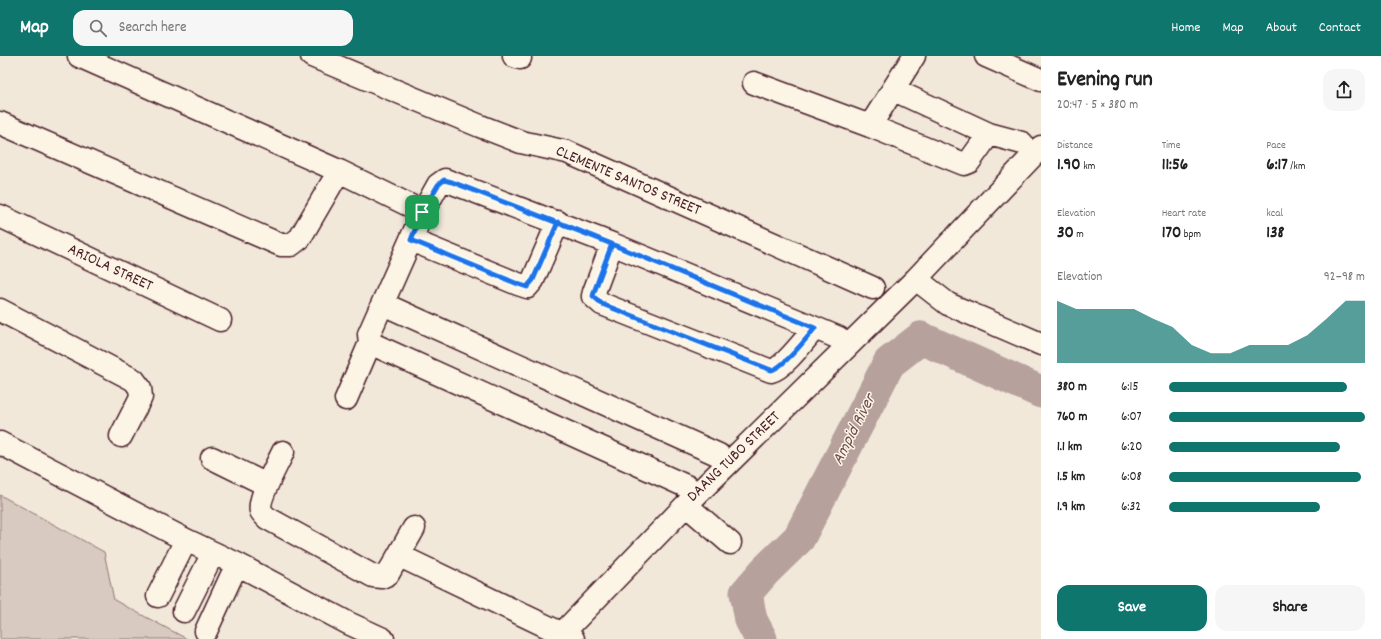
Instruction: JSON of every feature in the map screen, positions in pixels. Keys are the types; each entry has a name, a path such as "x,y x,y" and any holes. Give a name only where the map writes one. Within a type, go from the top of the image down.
{"street":[{"path":"79,56 339,171 422,212"},
{"name":"CLEMENTE SANTOS STREET","path":"312,56 522,142 567,152 873,288"},
{"path":"870,126 914,56"},
{"path":"986,56 1041,80"},
{"path":"754,83 870,126 964,164 969,162 989,134"},
{"path":"894,90 989,134 1032,145"},
{"path":"0,123 281,245 292,245 300,238 339,171"},
{"name":"DAANG TUBO STREET","path":"564,637 687,496 916,279 1032,145"},
{"path":"346,399 370,343 369,334 422,212 438,185 444,180 558,222 839,338"},
{"name":"ARIOLA STREET","path":"0,216 220,320"},
{"path":"411,240 527,287 533,280 558,222"},
{"path":"612,244 593,296 602,304 771,370 776,369 790,356 815,328"},
{"path":"916,279 948,304 1041,344"},
{"path":"383,304 718,455"},
{"path":"0,310 134,380 140,388 141,397 121,436"},
{"path":"370,343 687,496 730,543"},
{"path":"0,443 186,540 237,564 344,631 383,639"},
{"path":"283,452 267,485 260,504 261,511 267,518 374,576 382,577 388,574 400,556 414,528"},
{"path":"212,458 267,485"},
{"path":"158,596 186,540"},
{"path":"184,611 213,553"},
{"path":"400,556 564,637"},
{"path":"206,631 237,564"}],"shaded area":[{"path":"0,495 104,552 114,600 187,639 0,639"}],"waterway":[{"name":"Ampid River","path":"761,639 751,620 746,593 765,571 799,538 889,363 921,338 1041,392"}],"route":[{"path":"422,212 411,240 527,287 533,280 558,222 612,244 815,328 790,356 776,369 771,370 602,304 593,296 612,244 558,222 444,180 438,185 422,212"}]}
